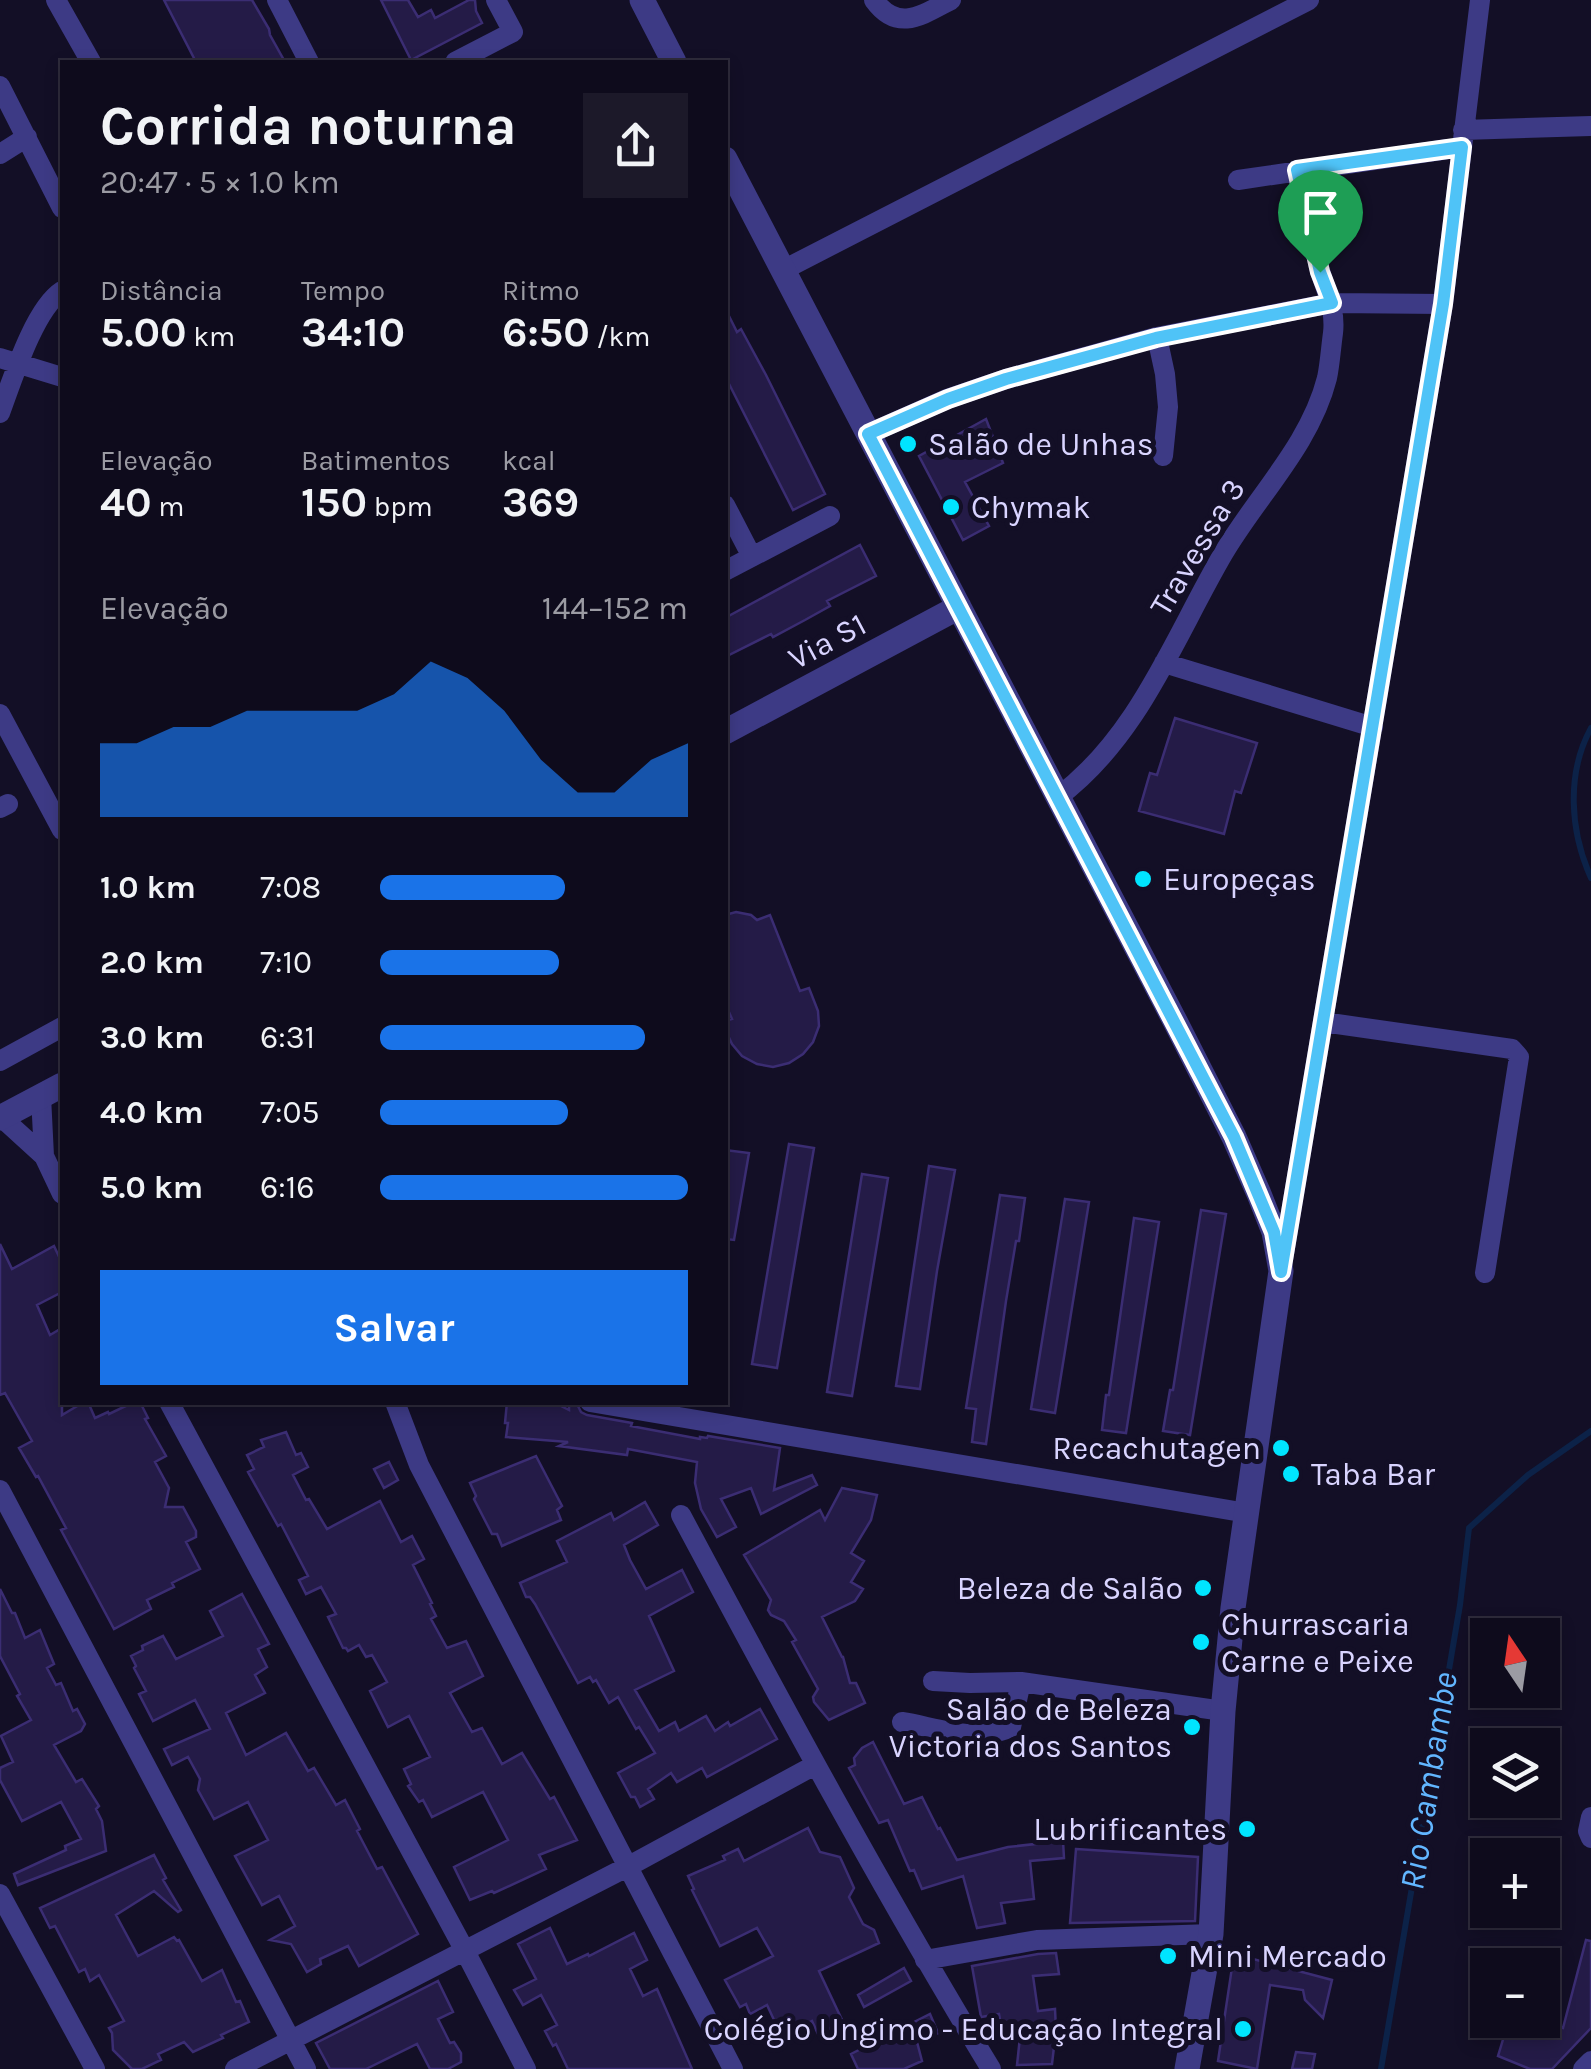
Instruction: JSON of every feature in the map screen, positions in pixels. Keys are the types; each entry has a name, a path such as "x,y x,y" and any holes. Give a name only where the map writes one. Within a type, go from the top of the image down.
{"street":[{"path":"56,0 89,60"},
{"path":"276,0 308,60"},
{"path":"482,56 513,32 496,0"},
{"path":"642,0 673,60"},
{"path":"874,0 882,12 893,18 918,16 951,0"},
{"path":"783,270 1309,0"},
{"path":"1187,2069 1211,1934 1222,1711 1233,1608 1281,1272 1443,304 1480,0"},
{"path":"0,86 60,204"},
{"path":"1238,180 1462,139 1591,126"},
{"path":"0,154 26,138"},
{"path":"728,166 1234,1137 1274,1232 1281,1272"},
{"path":"1297,170 1320,272 1332,303"},
{"path":"0,413 9,362 48,303 60,293"},
{"path":"868,434 1006,379 1156,338 1332,303 1443,304"},
{"name":"Travessa 3","path":"1058,796 1102,758 1131,720 1239,526 1305,431 1327,379 1334,327 1332,303"},
{"path":"1156,338 1168,407 1163,456"},
{"path":"9,362 60,376"},
{"path":"728,511 752,557"},
{"path":"728,569 830,516"},
{"name":"Via S1","path":"728,730 959,607"},
{"path":"1164,663 1373,727"},
{"path":"0,714 60,826"},
{"path":"1323,1022 1512,1050 1519,1056 1485,1274"},
{"path":"0,1061 60,1027"},
{"path":"52,1091 0,1118 44,1156 60,1190"},
{"path":"44,1156 52,1091"},
{"path":"171,1405 526,2069"},
{"path":"396,1405 419,1465 733,2069"},
{"path":"608,1405 1248,1513"},
{"path":"0,1490 306,2069"},
{"path":"681,1516 924,1960 991,2069"},
{"path":"933,1681 1021,1682 1222,1711"},
{"path":"902,1722 980,1735 1004,1731 1011,1727 1021,1682"},
{"path":"234,2069 629,1866 815,1765"},
{"path":"1591,1817 1591,1838"},
{"path":"0,1894 95,2069"},
{"path":"924,1960 1037,1940 1211,1934"},
{"path":"1583,2069 1591,2062"}],"building":[{"path":"164,0 252,0 284,60 195,60"},
{"path":"381,0 408,0 418,17 431,10 435,18 475,0 482,23 411,60"},
{"path":"728,314 737,332 741,329 766,375 825,494 793,510 728,382"},
{"path":"986,419 1003,463 965,482 989,526 963,540 919,456"},
{"path":"860,545 876,576 827,601 830,606 805,620 728,656 728,616"},
{"path":"1175,718 1257,743 1241,793 1235,791 1224,834 1139,811 1150,773 1157,775"},
{"path":"728,914 751,915 757,920 770,915 800,991 809,988 819,1026 813,1042 789,1063 773,1067 757,1064 742,1056 728,1035 728,1020 732,1019 728,1010"},
{"path":"789,1144 814,1148 777,1368 752,1364"},
{"path":"728,1150 749,1153 734,1240 728,1239"},
{"path":"929,1166 955,1170 920,1389 896,1386"},
{"path":"862,1174 888,1178 852,1396 827,1392"},
{"path":"1000,1195 1025,1198 986,1444 972,1442 976,1409 966,1408"},
{"path":"1065,1199 1089,1202 1055,1413 1031,1409"},
{"path":"1201,1210 1226,1214 1190,1435 1163,1431"},
{"path":"1134,1218 1159,1222 1126,1433 1102,1430"},
{"path":"0,1244 12,1269 54,1246 60,1259 60,1293 37,1305 50,1335 60,1329 62,1415 79,1405 89,1405 95,1418 128,1405 142,1405 166,1456 155,1462 169,1488 165,1507 183,1507 196,1531 196,1537 186,1542 200,1569 147,1600 151,1609 114,1629 61,1530 66,1528 19,1448 32,1441 5,1393 0,1395"},
{"path":"507,1405 559,1405 569,1410 569,1405 578,1405 587,1415 632,1423 631,1426 780,1448 774,1490 812,1475 817,1485 761,1514 751,1488 721,1499 736,1527 717,1537 701,1509 695,1483 697,1462 628,1449 627,1455 559,1446 568,1442 506,1437"},
{"path":"286,1432 296,1455 301,1453 308,1467 293,1475 327,1529 380,1501 401,1542 412,1536 424,1559 413,1565 432,1603 436,1616 431,1619 447,1648 466,1641 483,1676 450,1693 472,1732 482,1728 502,1764 522,1753 550,1799 554,1797 577,1840 539,1855 546,1869 470,1900 454,1867 508,1840 483,1792 432,1817 423,1800 419,1802 408,1786 411,1784 404,1769 430,1757 409,1716 388,1727 370,1691 387,1682 372,1655 366,1657 359,1645 348,1651 343,1648 328,1617 336,1614 321,1587 306,1594 299,1580 308,1576 248,1472 254,1469 247,1455 264,1447 261,1440"},
{"path":"536,1456 562,1506 557,1510 561,1520 502,1546 474,1499 470,1483"},
{"path":"389,1462 398,1480 384,1488 374,1469"},
{"path":"842,1488 877,1495 871,1520 851,1553 864,1561 851,1582 863,1589 855,1601 822,1617 843,1657 850,1683 856,1683 865,1703 829,1720 814,1702 818,1689 792,1642 796,1640 784,1621 771,1615 771,1600 744,1555 820,1510 825,1520"},
{"path":"645,1502 658,1525 624,1545 630,1560 646,1589 682,1570 693,1592 649,1616 674,1671 635,1690 659,1731 675,1722 679,1731 706,1716 715,1731 760,1709 777,1739 707,1777 702,1768 677,1782 671,1773 648,1789 654,1799 640,1807 618,1773 655,1753 618,1697 609,1703 596,1680 593,1682 590,1677 578,1683 520,1583 567,1562 557,1541 611,1513 614,1520"},
{"path":"0,1589 25,1638 40,1630 54,1664 47,1668 56,1685 61,1683 73,1711 77,1709 85,1724 81,1731 54,1745 76,1782 82,1779 99,1806 96,1809 102,1821 106,1851 18,1885 14,1874 81,1839 61,1802 22,1821 0,1780 0,1768 13,1762 1,1736 31,1720 0,1656"},
{"path":"242,1594 269,1644 258,1649 267,1667 255,1675 265,1693 226,1713 246,1755 286,1733 308,1771 314,1768 336,1805 345,1800 377,1869 382,1867 418,1934 359,1966 348,1946 320,1959 321,1964 307,1972 291,1944 270,1940 295,1926 279,1896 262,1905 235,1856 268,1840 248,1802 214,1819 198,1790 200,1779 188,1757 172,1765 164,1749 210,1729 195,1700 153,1721 139,1694 146,1691 131,1656 163,1636 176,1659 223,1636 210,1611"},
{"path":"873,1742 904,1804 922,1797 957,1860 1008,1847 1063,1841 1064,1858 1030,1861 1034,1899 1001,1903 1005,1923 977,1928 963,1876 922,1889 888,1820 879,1823 849,1768 855,1765 854,1758 862,1748"},
{"path":"808,1828 820,1852 840,1857 854,1888 849,1897 863,1924 874,1930 879,1943 819,1971 843,2022 818,2034 812,2021 782,2037 767,2005 750,2014 746,2004 740,2007 725,1980 773,1956 757,1928 720,1946 688,1876 725,1860 723,1856 738,1849 744,1861"},
{"path":"1076,1849 1198,1857 1195,1921 1070,1923"},
{"path":"154,1855 181,1910 178,1912 154,1891 116,1915 138,1956 174,1937 202,1981 222,1970 249,2022 193,2052 184,2042 158,2054 161,2060 132,2069 113,2050 109,2028 124,2021 99,1975 90,1981 85,1969 79,1972 55,1926 50,1928 40,1908"},
{"path":"550,1928 567,1964 634,1933 647,1960 630,1969 643,1996 657,1989 692,2069 568,2069 545,2031 557,2025 541,1995 523,2005 514,1990 536,1979 518,1944"},
{"path":"1586,1940 1591,1941 1591,2028 1552,2069 1530,2069 1498,2056 1504,2038 1560,2038 1560,2027 1563,2028"},
{"path":"1056,1953 1059,1974 1033,1976 1038,2011 1055,2009 1052,2064 1017,2065 1020,2037 1003,2038 999,2014 981,2017 972,1966"},
{"name":"Colégio Ungimo - Educação Integral","path":"1234,1954 1332,1980 1323,2018 1305,2000 1303,1990 1270,1985 1257,2069 1218,2061"},
{"path":"904,1968 911,1981 864,2007 858,1995"},
{"path":"438,1981 453,2012 438,2019 450,2043 454,2042 461,2053 461,2062 448,2069 430,2069 417,2044 366,2069 330,2069 316,2043"},
{"path":"930,2014 938,2033 917,2042 922,2061 904,2069 858,2069 851,2054"},
{"path":"1296,2052 1315,2054 1312,2069 1292,2069"}],"waterway":[{"name":"Rio Cambambe","path":"1591,728 1574,783 1575,822 1591,878"},
{"name":"Rio Cambambe","path":"1381,2069 1460,1605 1469,1528 1528,1475 1591,1431"}],"place":[{"name":"Salão de Unhas","path":"908,444"},
{"name":"Chymak","path":"951,507"},
{"name":"Europeças","path":"1143,879"},
{"name":"Recachutagen","path":"1281,1448"},
{"name":"Taba Bar","path":"1291,1474"},
{"name":"Beleza de Salão","path":"1203,1588"},
{"name":"Churrascaria Carne e Peixe","path":"1201,1642"},
{"name":"Salão de Beleza Victoria dos Santos","path":"1192,1727"},
{"name":"Lubrificantes","path":"1247,1829"},
{"name":"Mini Mercado","path":"1168,1956"},
{"name":"Colégio Ungimo - Educação Integral","path":"1243,2029"}],"route":[{"path":"1462,147 1443,304 1281,1272 1274,1232 1234,1137 868,434 1006,379 1156,338 1332,303 1320,272 1297,170 1462,147"}]}
